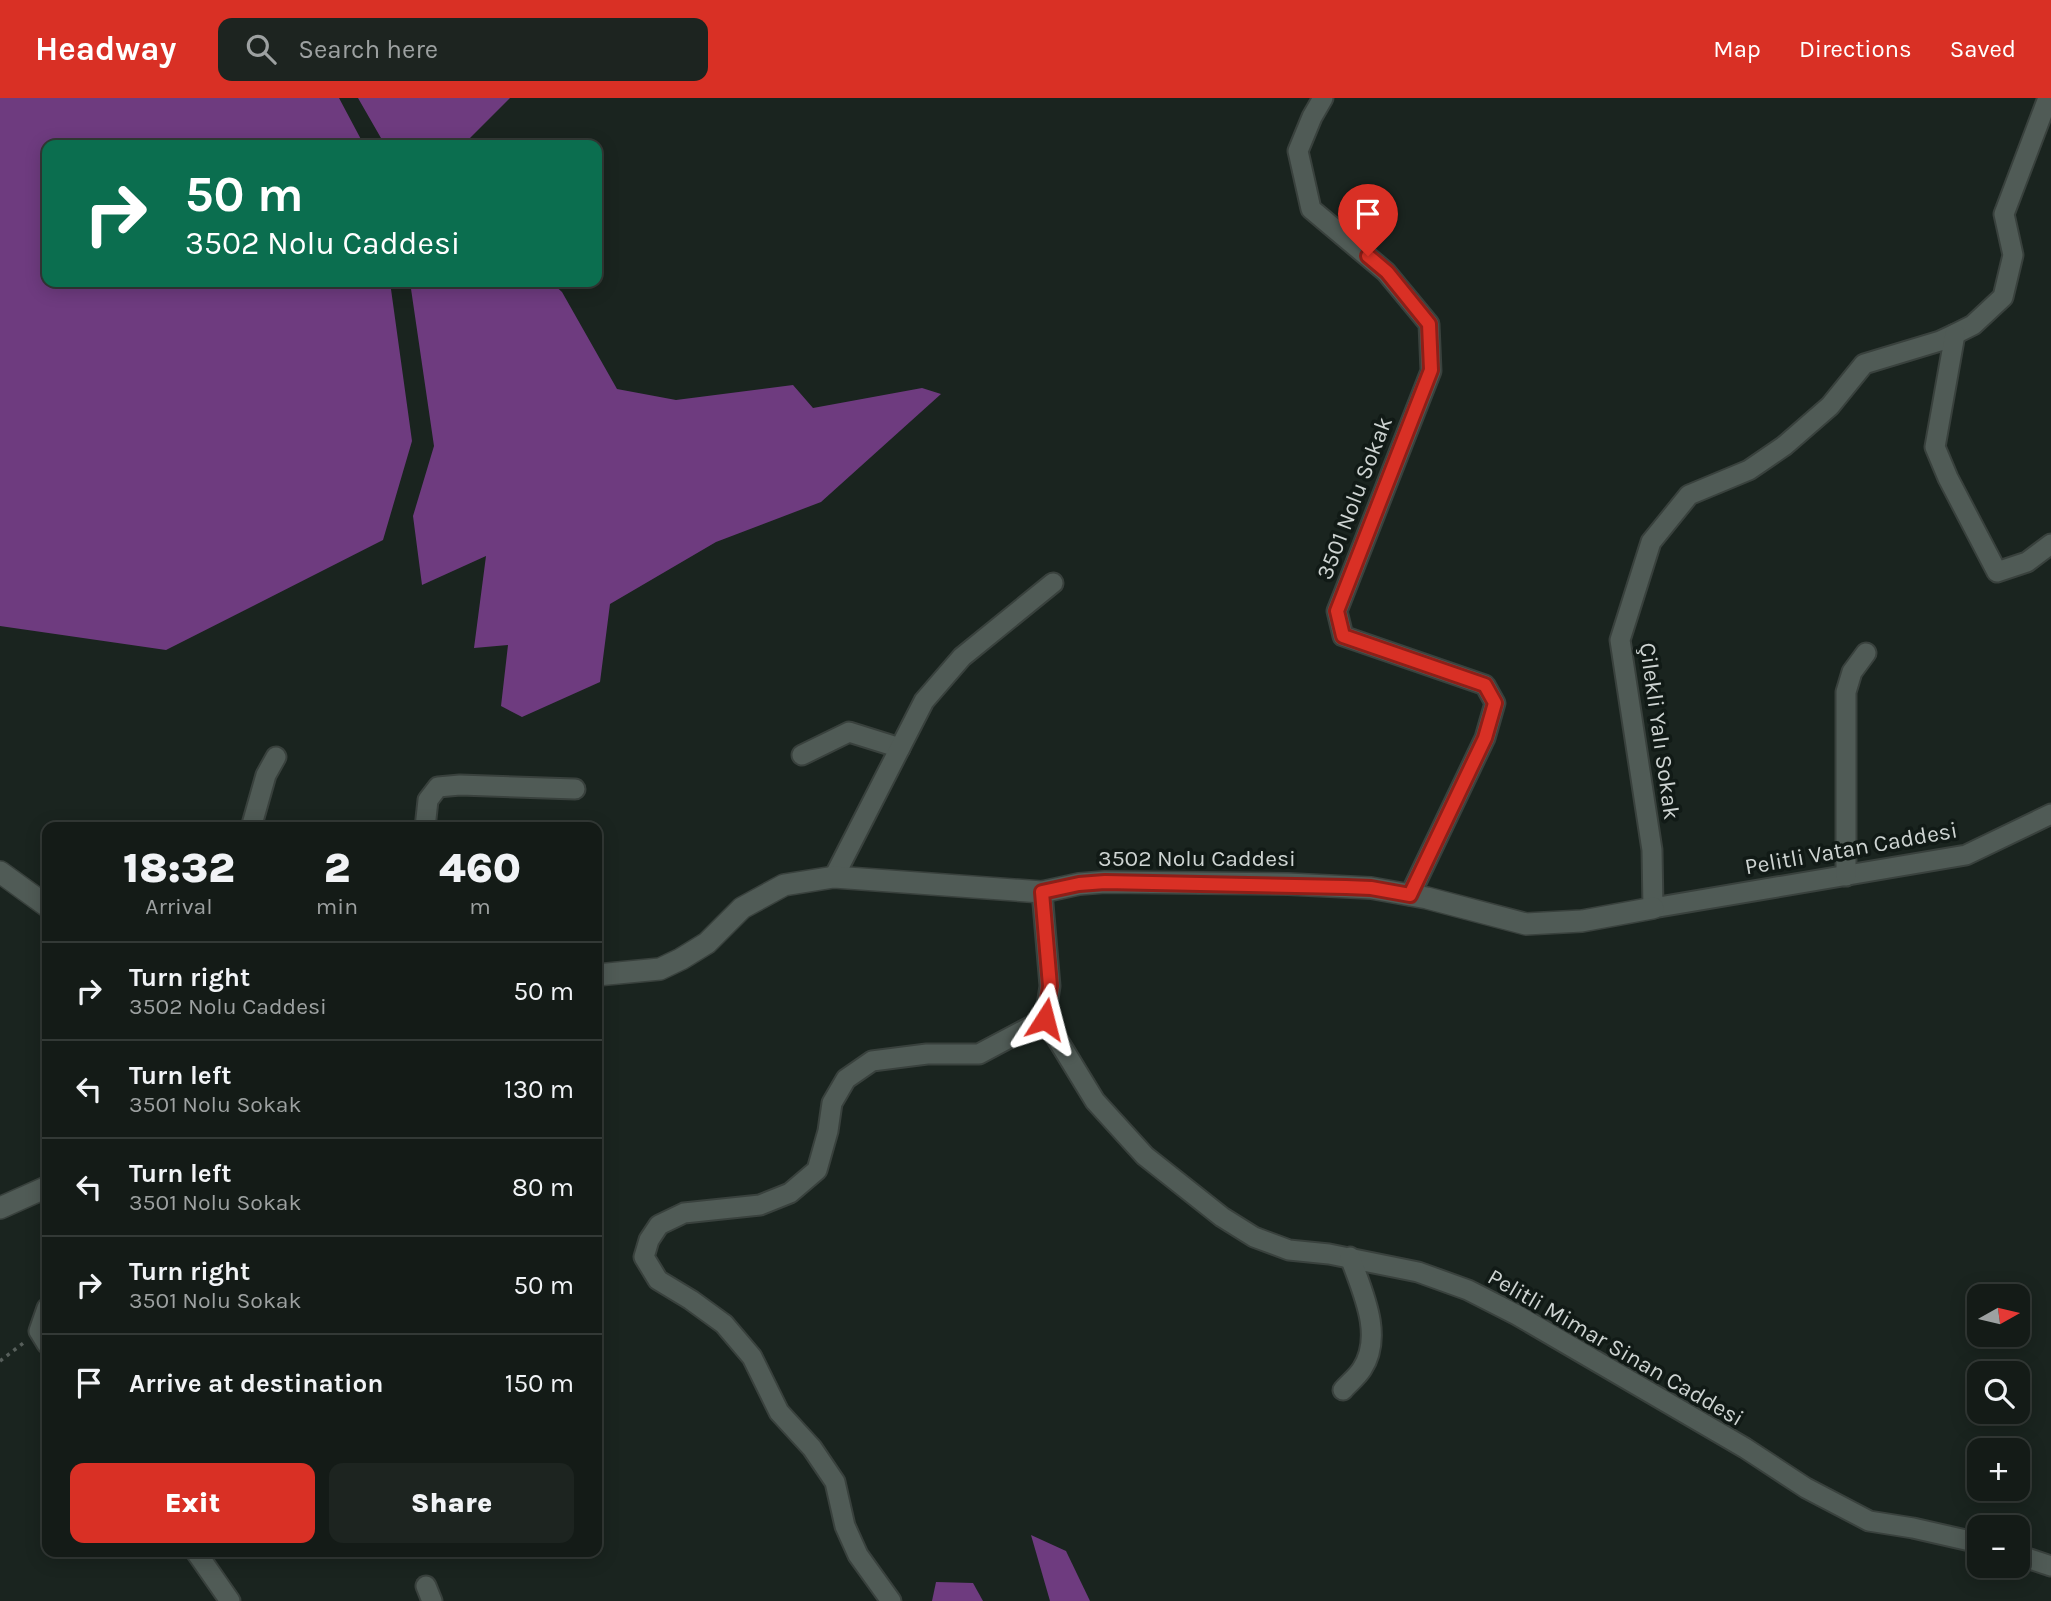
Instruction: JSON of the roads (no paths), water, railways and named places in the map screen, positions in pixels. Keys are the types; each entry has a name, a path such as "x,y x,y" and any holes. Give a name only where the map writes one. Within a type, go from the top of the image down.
{"street":[{"name":"3501 Nolu Sokak","path":"1323,98 1298,152 1311,209 1387,272 1429,324 1431,370 1337,611 1343,636 1485,685 1495,703 1485,738 1410,895"},
{"name":"Çilekli Yalı Sokak","path":"1653,908 1652,850 1620,640 1651,542 1689,495 1749,470 1784,446 1830,406 1864,364 1955,334 1973,325 2003,297 2013,255 2004,214 2048,98"},
{"path":"1955,334 1935,447 1948,478 1997,572 2028,562 2051,544"},
{"path":"834,877 924,701 962,657 1053,583"},
{"path":"1846,876 1846,692 1852,671 1866,653"},
{"path":"802,755 849,732 900,748"},
{"path":"253,822 266,775 276,757"},
{"path":"426,822 428,800 438,787 460,785 575,789"},
{"name":"Pelitli Vatan Caddesi","path":"1653,908 1966,855 2051,814"},
{"path":"0,872 42,902"},
{"name":"3502 Nolu Caddesi","path":"602,975 660,969 707,943 742,908 759,898 784,885 834,877 1042,892 1079,884 1131,882 1371,888 1410,895 1526,925 1582,921 1653,908"},
{"path":"891,1601 858,1555 845,1527 835,1482 812,1448 779,1412 752,1357 724,1324 658,1280 644,1257 649,1240 659,1225 684,1213 760,1205 790,1193 817,1170 828,1131 832,1103 846,1079 872,1061 927,1054 978,1054 1045,1019 1050,986 1042,892"},
{"name":"Pelitli Mimar Sinan Caddesi","path":"1045,1019 1095,1101 1145,1156 1222,1217 1254,1237 1289,1250 1350,1257 1418,1272 1468,1290 1517,1315 1745,1448 1806,1488 1869,1521 1967,1541"},
{"path":"0,1208 42,1189"},
{"path":"1343,1390 1363,1368 1372,1342 1368,1308 1350,1257"},
{"path":"199,1557 230,1601"},
{"path":"2030,1559 2051,1566"}]}
